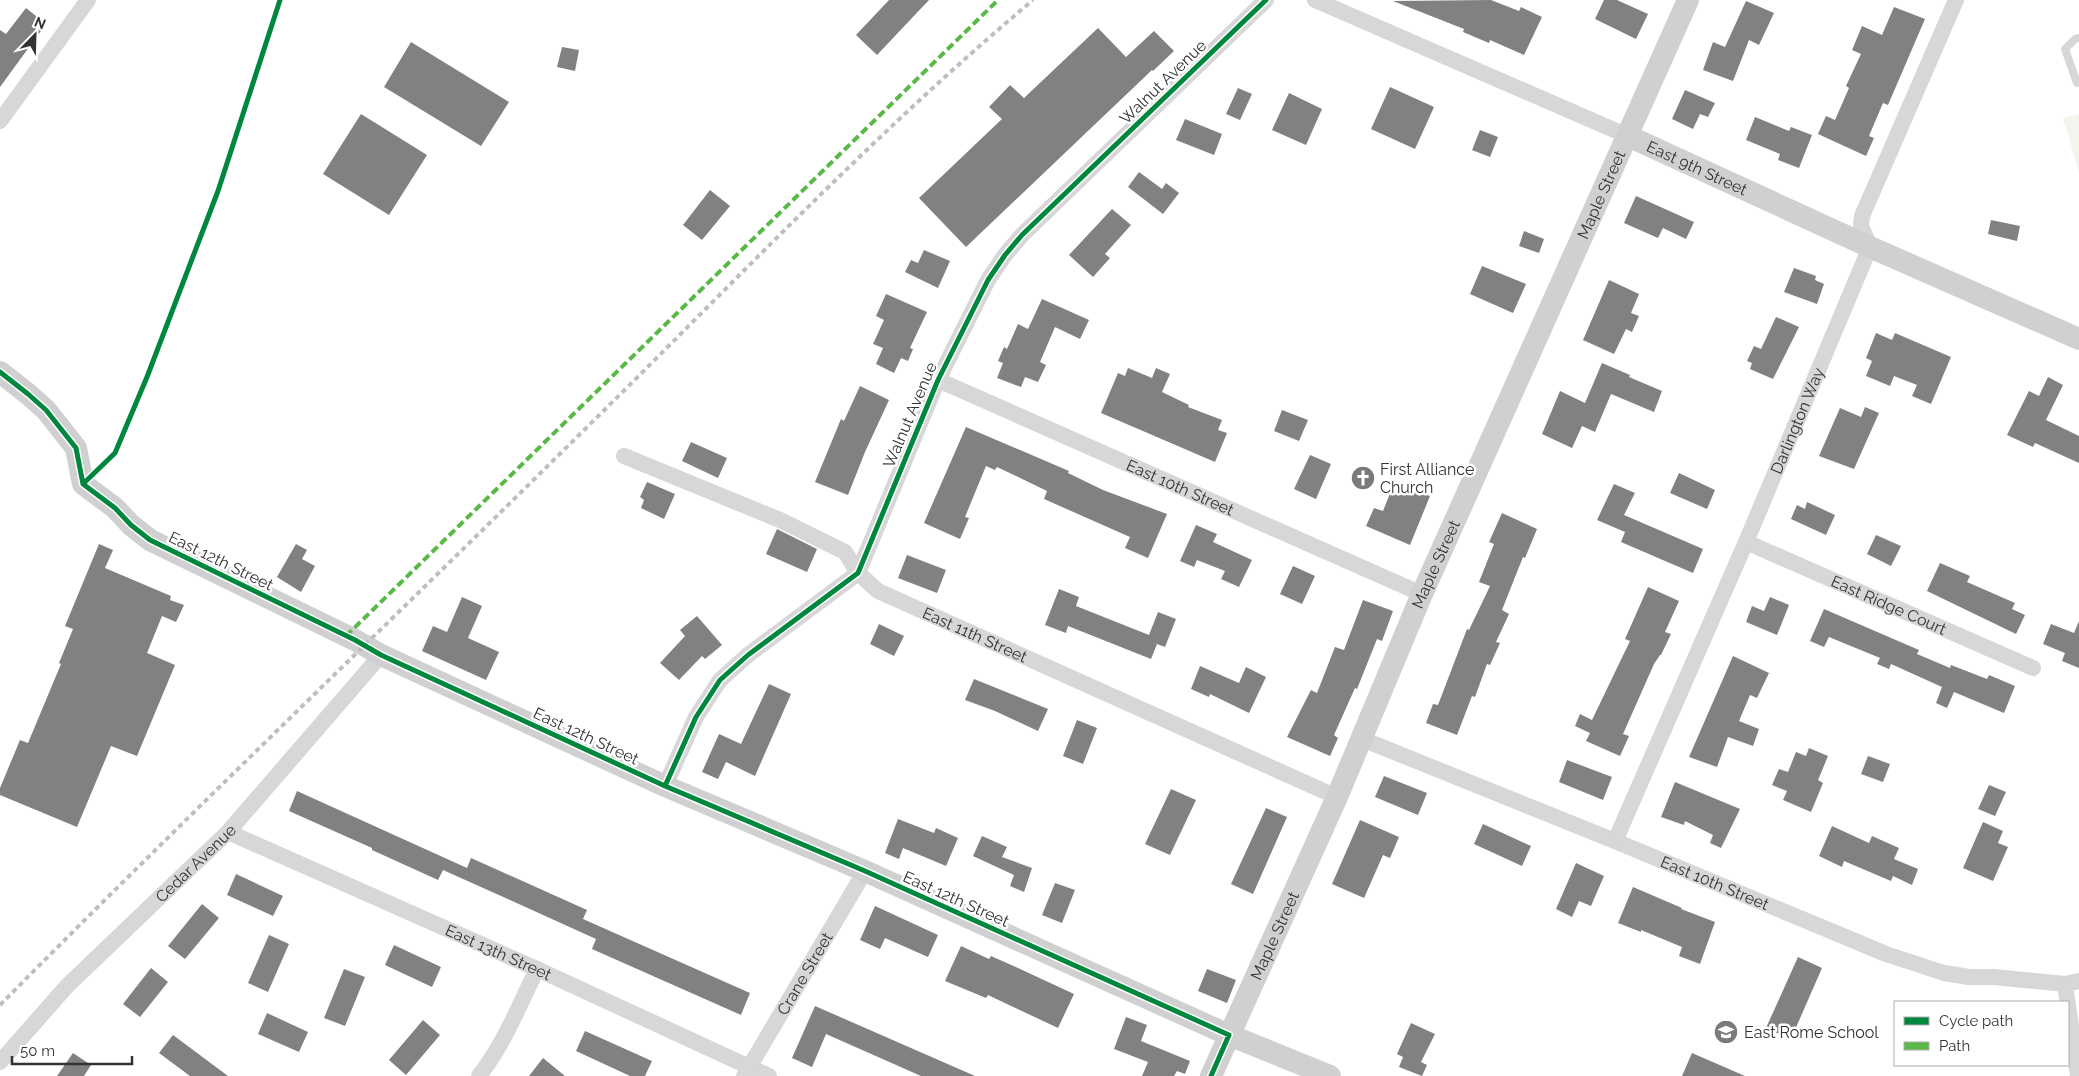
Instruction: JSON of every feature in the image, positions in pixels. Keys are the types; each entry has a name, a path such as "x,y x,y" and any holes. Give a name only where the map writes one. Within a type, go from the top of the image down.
{"main road":[{"name":"Maple Street","path":"1211,1076 1337,798 1422,594 1688,0"},
{"name":"East 9th Street","path":"1628,136 2079,340"},
{"name":"East 12th Street","path":"0,372 46,410 76,448 83,484 115,508 131,525 150,540 355,640 381,655 665,786 865,871 1229,1034 1330,1076"}],"street":[{"path":"0,121 88,0"},
{"name":"Walnut Avenue","path":"858,573 938,380 988,280 1005,255 1030,228 1266,0"},
{"name":"East 9th Street","path":"1315,0 1628,136"},
{"path":"1870,247 1861,226 1862,216 1956,0"},
{"name":"Darlington Way","path":"1615,841 1746,542 1870,247"},
{"name":"East 10th Street","path":"938,380 1422,594"},
{"name":"East 11th Street","path":"624,456 780,520 845,552 858,573 878,591 1337,798"},
{"name":"East Ridge Court","path":"1746,542 2033,668"},
{"path":"665,786 696,717 720,680 748,654 858,573"},
{"name":"Cedar Avenue","path":"0,1062 67,986 228,832 381,655"},
{"name":"East 10th Street","path":"1362,740 1615,841 1886,954 1944,973 1969,977 2072,982"},
{"name":"East 13th Street","path":"228,832 536,969 746,1072 768,1076"},
{"name":"Crane Street","path":"746,1072 865,871"},
{"path":"479,1076 491,1060 508,1030 536,969"},
{"path":"2072,982 2078,1076"}],"lane":[{"path":"2079,38 2075,39 2065,49 2077,83 2079,82"}],"shaded area":[{"path":"2079,114 2079,173 2063,118"}],"building":[{"path":"889,0 929,0 877,55 856,35"},
{"path":"1491,0 1519,11 1521,7 1542,17 1524,55 1490,40 1489,43 1463,32 1464,29 1393,1"},
{"path":"1604,0 1617,0 1648,14 1636,39 1595,19"},
{"path":"1746,1 1774,13 1759,45 1749,40 1733,81 1703,70 1713,42 1725,47"},
{"path":"1894,7 1925,19 1888,105 1883,103 1869,136 1874,138 1866,156 1818,134 1826,116 1835,120 1849,88 1846,86 1861,54 1852,50 1862,26 1882,35"},
{"path":"26,8 46,24 0,87 0,30 6,34"},
{"path":"1098,28 1126,57 1154,31 1174,51 966,247 919,198 1002,119 989,107 1010,85 1024,98"},
{"path":"411,42 509,102 481,146 384,87"},
{"path":"562,47 579,50 575,71 557,67"},
{"path":"1390,87 1434,107 1415,149 1371,129"},
{"path":"1238,88 1252,94 1240,120 1226,114"},
{"path":"1685,90 1715,103 1708,117 1700,114 1693,129 1672,119"},
{"path":"1289,93 1322,109 1306,145 1272,130"},
{"path":"361,114 427,155 389,215 323,174"},
{"path":"1755,117 1789,131 1791,127 1812,135 1799,168 1778,160 1780,154 1746,140"},
{"path":"1185,119 1222,134 1214,155 1176,140"},
{"path":"1480,130 1498,137 1490,157 1472,150"},
{"path":"1139,172 1162,189 1166,183 1179,193 1163,214 1128,187"},
{"path":"710,190 730,206 702,240 683,225"},
{"path":"1636,196 1694,222 1686,239 1663,228 1658,238 1624,223"},
{"path":"1112,209 1131,225 1105,254 1110,258 1093,277 1069,255"},
{"path":"1991,220 2020,226 2017,241 1988,234"},
{"path":"1524,231 1544,239 1539,253 1519,246"},
{"path":"924,250 950,261 938,288 905,272 911,260 918,263"},
{"path":"1482,266 1526,284 1513,313 1470,294"},
{"path":"1794,268 1816,276 1815,280 1824,284 1817,304 1784,292"},
{"path":"1609,280 1639,294 1631,313 1639,316 1632,332 1626,329 1614,354 1583,340"},
{"path":"886,294 927,312 910,348 913,349 908,361 901,358 894,373 876,364 883,348 873,344 884,320 876,316"},
{"path":"1042,299 1089,320 1080,339 1055,327 1040,362 1046,365 1038,382 1025,377 1021,387 997,378 1003,363 998,361 1004,347 1007,349 1018,324 1028,329"},
{"path":"1776,317 1799,327 1773,379 1750,369 1752,363 1747,361 1754,346 1761,349"},
{"path":"1876,333 1892,340 1895,333 1951,357 1931,404 1912,396 1917,385 1894,376 1890,386 1866,376 1872,361 1866,358"},
{"path":"1602,363 1662,391 1654,412 1611,394 1595,432 1582,426 1572,448 1542,434 1560,391 1585,403"},
{"path":"1128,368 1152,378 1156,368 1170,374 1162,392 1189,405 1188,407 1222,420 1218,430 1227,433 1215,462 1101,413 1118,373 1125,376"},
{"path":"2048,377 2063,385 2046,420 2079,436 2079,463 2035,443 2033,447 2007,435 2029,391 2039,396"},
{"path":"860,386 889,400 848,495 815,482 841,419 844,421"},
{"path":"1865,407 1879,413 1854,469 1819,456 1840,408 1861,417"},
{"path":"1282,410 1308,420 1299,441 1274,431"},
{"path":"966,427 1069,471 1068,473 1103,490 1167,514 1148,558 1125,548 1130,537 1044,499 1047,491 997,467 995,470 986,466 965,517 969,518 960,539 924,523"},
{"path":"691,442 727,458 718,478 682,461"},
{"path":"1310,455 1331,464 1316,499 1294,489"},
{"path":"1679,473 1715,490 1707,509 1670,493"},
{"path":"1395,481 1430,496 1410,545 1366,526 1374,508 1383,511"},
{"path":"647,482 675,494 664,519 641,508 644,500 640,497"},
{"path":"1614,484 1635,493 1624,515 1703,549 1693,573 1621,542 1625,532 1597,520"},
{"path":"1807,502 1835,515 1826,535 1791,519 1797,505 1805,509"},
{"path":"1502,513 1537,529 1525,558 1523,557 1502,610 1509,614 1496,642 1500,643 1490,665 1487,664 1475,697 1472,696 1457,735 1426,723 1433,704 1438,705 1467,629 1469,630 1490,586 1479,582 1494,544 1489,542"},
{"path":"1196,525 1217,534 1213,542 1252,560 1239,587 1221,579 1225,571 1197,560 1194,567 1180,561"},
{"path":"777,529 817,549 807,572 766,554"},
{"path":"1876,535 1901,546 1891,566 1867,554"},
{"path":"99,544 113,550 105,568 171,596 170,600 184,605 176,622 162,616 147,653 175,665 137,756 111,746 77,827 0,795 0,788 20,740 28,743 61,664 59,663 73,629 65,626"},
{"path":"296,544 307,550 302,559 315,566 301,592 277,577"},
{"path":"907,555 946,570 937,593 898,578"},
{"path":"1940,563 1970,576 1967,582 2015,603 2012,609 2025,615 2016,634 1927,591"},
{"path":"1293,566 1315,576 1302,604 1280,594"},
{"path":"1648,587 1679,601 1665,632 1671,634 1661,655 1654,664 1623,734 1629,736 1620,756 1586,741 1590,733 1575,726 1580,714 1592,720 1630,641 1625,639"},
{"path":"1059,589 1079,597 1076,606 1149,635 1158,612 1176,619 1165,647 1157,644 1151,659 1068,626 1066,633 1045,625"},
{"path":"462,597 482,606 468,638 499,652 486,680 422,651 433,626 447,632"},
{"path":"1770,597 1789,605 1777,635 1746,622 1752,606 1764,611"},
{"path":"1363,600 1393,611 1382,641 1377,639 1357,689 1355,688 1334,735 1338,738 1330,756 1287,737 1311,690 1317,693 1335,647 1344,650"},
{"path":"1824,609 1919,650 1917,654 1950,668 1951,665 1987,679 1989,675 2015,686 2004,713 1954,692 1947,708 1936,703 1942,687 1891,664 1889,669 1877,664 1880,658 1829,637 1824,647 1810,641"},
{"path":"697,616 722,645 705,659 702,656 679,680 660,663 685,636 680,630"},
{"path":"2079,621 2079,668 2062,661 2065,653 2043,644 2051,624 2074,633"},
{"path":"879,624 904,636 894,656 870,644"},
{"path":"1733,656 1769,673 1757,698 1750,695 1739,721 1759,729 1753,746 1728,737 1717,767 1689,757"},
{"path":"1200,666 1239,683 1246,667 1266,677 1249,713 1210,694 1209,697 1191,689"},
{"path":"974,679 1048,709 1038,731 995,711 965,700"},
{"path":"769,684 791,694 755,776 726,762 718,779 702,772 719,734 741,744"},
{"path":"1077,720 1097,728 1083,764 1063,756"},
{"path":"1809,748 1828,756 1818,780 1823,783 1811,812 1783,800 1787,791 1772,785 1779,769 1788,772 1796,752 1806,756"},
{"path":"1868,756 1890,764 1883,782 1861,774"},
{"path":"1567,760 1612,777 1603,800 1559,782"},
{"path":"1384,776 1427,793 1418,815 1375,797"},
{"path":"1675,782 1740,809 1721,848 1710,843 1713,835 1685,821 1684,825 1661,817"},
{"path":"1989,785 2006,792 1995,816 1978,809"},
{"path":"1171,789 1196,800 1170,855 1145,844"},
{"path":"297,791 467,868 471,858 587,910 583,919 750,993 741,1015 592,949 596,939 510,900 443,870 438,880 289,811"},
{"path":"1266,808 1287,817 1253,894 1231,884"},
{"path":"898,819 934,833 936,828 958,838 946,866 903,848 899,859 885,853"},
{"path":"1360,820 1399,837 1390,858 1383,855 1364,898 1332,884"},
{"path":"1983,822 2003,831 1998,843 2008,847 1993,881 1963,868"},
{"path":"1483,824 1531,846 1522,866 1474,844"},
{"path":"1832,826 1869,843 1872,836 1899,848 1894,859 1918,869 1912,885 1893,876 1891,881 1844,861 1842,867 1819,856"},
{"path":"982,836 1007,847 1002,857 1032,868 1024,892 1010,886 1014,875 973,856"},
{"path":"1576,863 1604,876 1591,906 1579,901 1572,917 1556,909"},
{"path":"236,874 283,896 273,916 227,895"},
{"path":"1055,883 1075,890 1062,923 1042,915"},
{"path":"1633,887 1715,922 1700,964 1679,956 1682,947 1641,930 1641,932 1618,923"},
{"path":"202,904 219,918 185,959 168,946"},
{"path":"875,906 938,935 928,957 885,938 880,949 860,940"},
{"path":"269,935 289,944 268,992 248,983"},
{"path":"394,945 441,967 432,987 385,965"},
{"path":"961,946 989,959 991,956 1074,994 1058,1028 988,995 986,998 945,981"},
{"path":"1798,957 1822,968 1791,1039 1766,1028"},
{"path":"151,968 168,982 140,1017 123,1004"},
{"path":"344,969 365,977 345,1026 324,1018"},
{"path":"1207,969 1236,980 1227,1003 1198,991"},
{"path":"815,1006 975,1076 921,1076 826,1034 812,1067 792,1058"},
{"path":"267,1013 308,1032 299,1052 258,1034"},
{"path":"1126,1017 1147,1025 1141,1041 1190,1061 1185,1074 1177,1071 1174,1076 1142,1076 1148,1062 1114,1049"},
{"path":"423,1020 440,1035 406,1075 389,1060"},
{"path":"1411,1023 1435,1034 1421,1062 1427,1065 1422,1076 1399,1067 1403,1057 1397,1054"},
{"path":"585,1031 652,1061 645,1076 630,1076 576,1051"},
{"path":"173,1035 228,1076 190,1076 159,1053"},
{"path":"73,1053 91,1065 84,1076 57,1076"},
{"path":"1692,1053 1745,1076 1682,1076"},
{"path":"543,1058 565,1076 529,1076"}],"railway":[{"path":"0,1005 143,862 634,381 801,213 915,104 1033,0"}],"marked path":[{"path":"346,636 998,0"}],"cycle path":[{"path":"83,484 115,453 147,377 218,191 280,0"},
{"path":"665,786 696,717 720,680 748,655 858,573 938,380 988,280 1005,255 1022,235 1266,0"},
{"path":"0,372 46,410 76,448 83,484 115,508 131,525 150,540 355,640 381,655 665,786 865,871 1229,1035 1211,1076"}],"place":[{"name":"First Alliance Church","path":"1363,478"},
{"name":"East Rome School","path":"1726,1032"}]}
